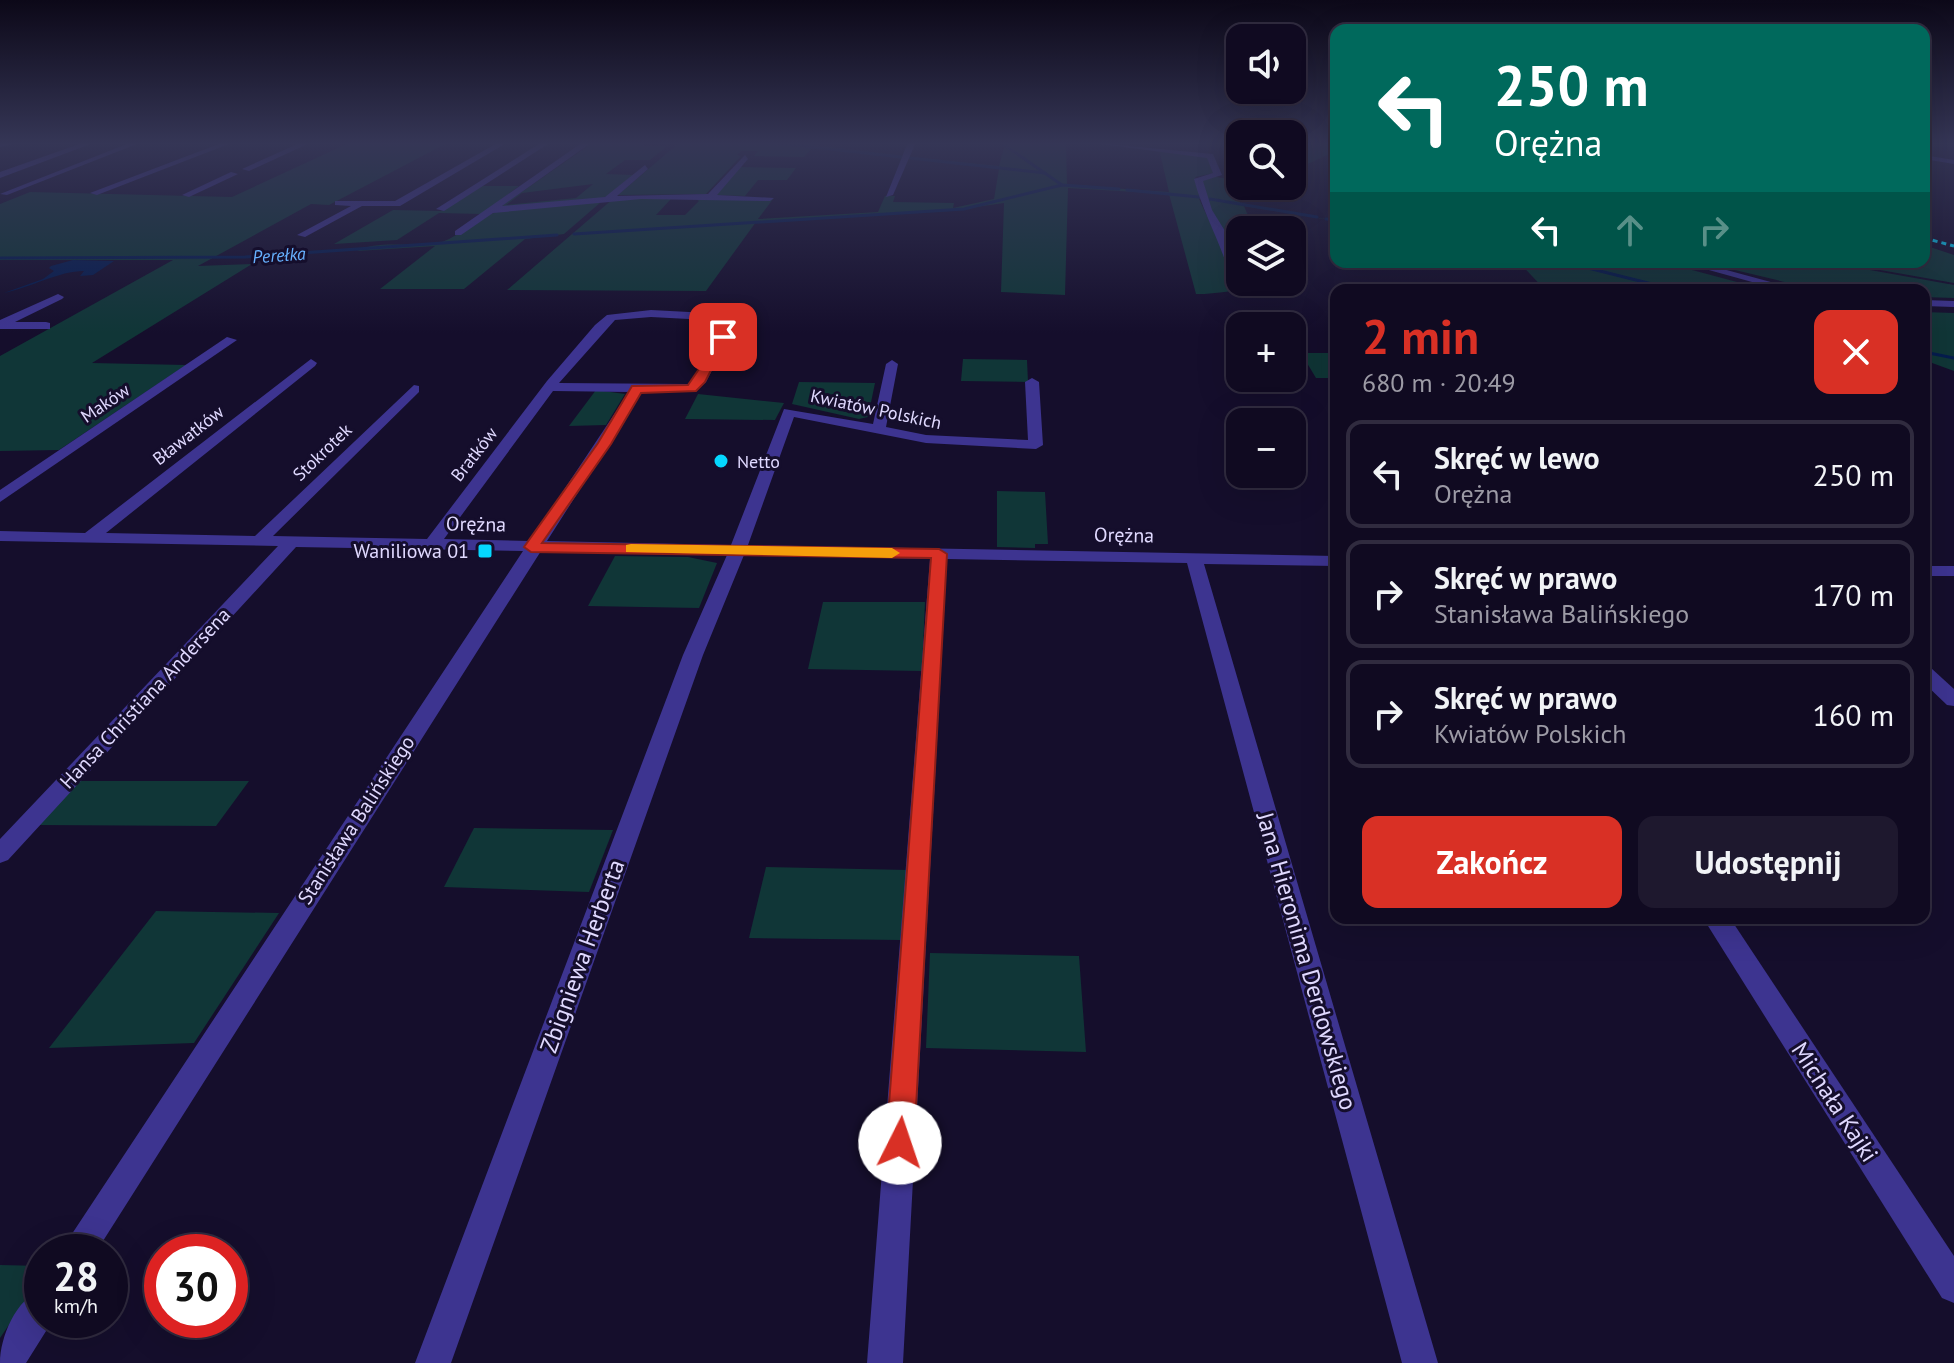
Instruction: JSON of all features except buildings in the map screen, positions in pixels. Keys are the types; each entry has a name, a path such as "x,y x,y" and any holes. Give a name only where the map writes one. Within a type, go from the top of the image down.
{"street":[{"path":"302,235 361,206"},
{"path":"441,209 446,206"},
{"path":"458,233 498,206"},
{"path":"492,210 535,206"},
{"path":"1207,206 1226,251"},
{"path":"1708,268 1771,284"},
{"path":"0,325 58,297"},
{"path":"1930,303 1954,304"},
{"name":"Bratków","path":"430,546 551,387 609,317 727,317 732,322 699,382 691,388 637,389"},
{"path":"0,325 46,326"},
{"name":"Maków","path":"0,497 231,340"},
{"name":"Bławatków","path":"89,538 311,363"},
{"path":"879,429 892,364"},
{"name":"Kwiatów Polskich","path":"789,412 938,441 1036,445 1032,382"},
{"path":"551,387 637,389"},
{"name":"Stokrotek","path":"258,542 414,389"},
{"name":"Stanisława Balińskiego","path":"89,1234 531,547 604,444 637,389"},
{"name":"Zbigniewa Herberta","path":"433,1363 688,670 789,412"},
{"name":"Orężna","path":"0,536 1330,561"},
{"name":"Hansa Christiana Andersena","path":"0,854 290,543"},
{"path":"885,1363 939,554"},
{"name":"Jana Hieronima Derdowskiego","path":"1194,559 1420,1363"},
{"path":"1930,571 1954,571"},
{"path":"1930,678 1954,700"},
{"name":"Michała Kajki","path":"1720,924 1954,1286"},
{"path":"6,1363 24,1334"}],"green space":[{"path":"0,206 308,206 198,266 252,264 92,363 186,365 59,450 0,451 0,356 173,260 0,260"},
{"path":"450,206 493,206 482,214 439,213 397,240 334,244 393,210 441,211"},
{"path":"529,206 597,206 564,234 525,239 464,289 380,289 435,246 357,251 377,245 442,242 490,214"},
{"path":"605,206 665,206 656,215 685,215 694,206 768,206 758,219 878,212 881,206 953,206 953,208 986,206 948,211 756,222 706,291 507,290"},
{"path":"1004,206 1068,206 1065,295 1001,292"},
{"path":"1172,206 1202,206 1226,257 1226,291 1196,294"},
{"path":"1208,206 1254,206 1330,220 1244,206 1248,216 1226,216 1226,233"},
{"path":"1930,247 1954,255 1954,283 1869,268 1930,268"},
{"path":"1525,268 1684,268 1744,284 1539,284"},
{"path":"1726,268 1859,268 1954,285 1954,298 1930,297 1930,284 1793,284"},
{"path":"1930,312 1954,313 1954,371 1930,362"},
{"path":"1306,353 1330,353 1330,378 1316,378 1306,361"},
{"path":"963,359 1027,360 1028,382 961,381"},
{"path":"799,382 875,383 868,417 859,419 792,404"},
{"path":"596,390 625,394 606,425 569,426"},
{"path":"698,394 784,403 775,420 685,419"},
{"path":"997,491 1045,492 1048,544 1035,544 1035,548 997,547"},
{"path":"615,556 688,557 717,563 699,608 588,606"},
{"path":"823,602 925,602 922,671 808,669"},
{"path":"79,781 249,781 216,826 36,825"},
{"path":"474,828 613,830 589,892 444,887"},
{"path":"766,867 908,870 900,940 749,938"},
{"path":"156,911 279,913 194,1043 49,1048"},
{"path":"930,953 1079,956 1086,1052 926,1048"},
{"path":"0,1265 24,1266 24,1303 0,1338"}],"water":[{"path":"73,260 114,261 93,275 80,276 84,271 65,274 4,293 43,279 54,271 49,268 51,266"}],"waterway":[{"name":"Perełka","path":"574,234 964,209 978,206"},
{"name":"Perełka","path":"1249,206 1317,217"},
{"name":"Perełka","path":"1326,219 1330,219"},
{"name":"Perełka","path":"0,258 245,257 557,235"},
{"name":"Perełka","path":"1588,268 1652,284"},
{"name":"Perełka","path":"1930,353 1954,358"}],"railway":[{"path":"1930,240 1954,246"}],"slow traffic":[{"path":"631,549 892,553"}],"place":[{"name":"Netto","path":"721,461"},
{"name":"Waniliowa 01","path":"485,551"}],"route":[{"path":"723,337 695,386 637,389 604,444 531,547 939,554 900,1143"}]}
